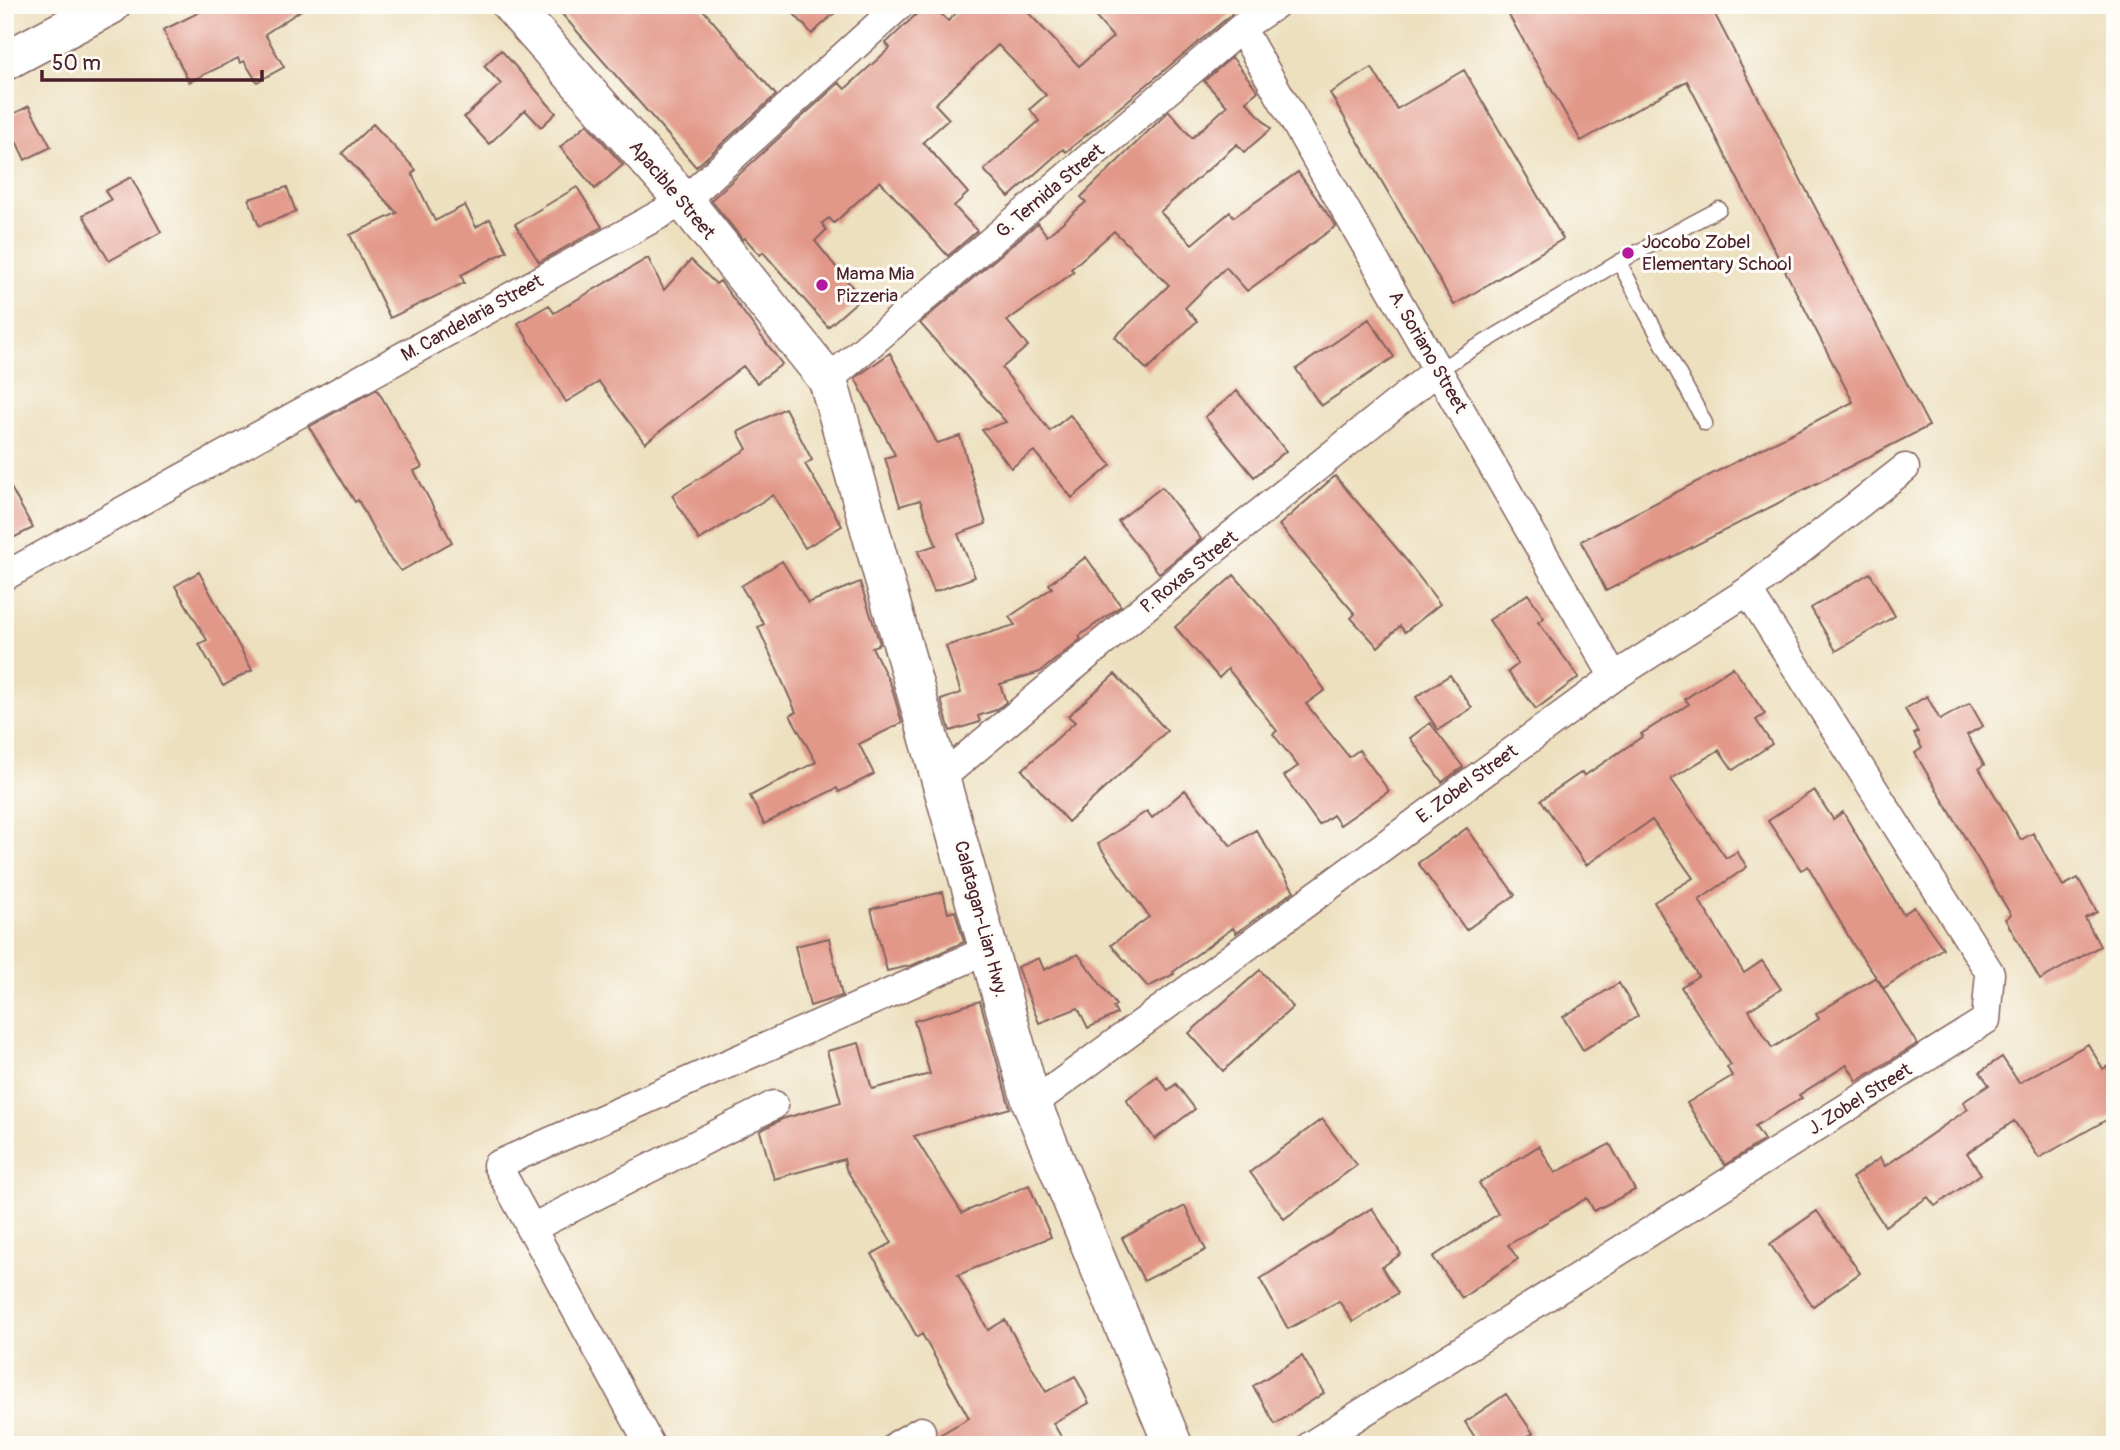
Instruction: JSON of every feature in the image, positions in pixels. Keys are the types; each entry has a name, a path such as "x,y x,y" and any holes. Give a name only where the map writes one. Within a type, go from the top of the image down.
{"main road":[{"path":"5,61 111,5"},
{"name":"Apacible Street","path":"511,5 684,201 828,380"},
{"name":"Calatagan-Lian Hwy.","path":"828,380 1032,1104 1173,1445"}],"street":[{"name":"M. Candelaria Street","path":"5,576 684,201 900,5"},
{"name":"G. Ternida Street","path":"828,380 1241,28 1275,5"},
{"name":"A. Soriano Street","path":"1241,28 1614,677"},
{"name":"P. Roxas Street","path":"942,777 1206,556 1438,370"},
{"name":"E. Zobel Street","path":"1032,1104 1614,677 1748,591 1905,468"},
{"name":"J. Zobel Street","path":"1311,1445 1986,1020 1990,973 1748,591"},
{"path":"650,1445 497,1165 990,949"},
{"path":"530,1229 774,1105"}],"lane":[{"path":"1438,370 1619,262 1719,209"},
{"path":"1619,262 1705,423"}],"building":[{"path":"214,5 309,5 265,34 284,67 257,82 244,61 240,63 238,58 189,82 163,30"},
{"path":"554,5 699,5 776,95 696,167"},
{"path":"786,5 843,5 812,34"},
{"path":"926,5 933,5 948,21 964,5 1021,5 1079,66 1113,37 1085,5 1227,5 1232,14 1066,152 1063,149 1009,197 984,170 1039,121 1030,109 1046,95 998,45 935,104 949,119 923,142 968,193 954,206 977,231 948,256 880,181 834,223 829,218 822,223 826,230 815,241 861,298 828,327 763,252 760,255 745,238 743,240 711,200 839,83 845,89 890,48 886,43"},
{"path":"1503,5 1710,5 1929,426 1606,591 1581,541 1853,402 1687,81 1581,141"},
{"path":"501,50 556,113 541,127 525,110 489,144 464,117 501,84 484,66"},
{"path":"1232,57 1258,91 1246,101 1271,129 1244,152 1237,144 1160,212 1192,244 1230,212 1234,217 1298,172 1336,226 1247,291 1226,267 1185,308 1197,321 1147,370 1115,337 1169,285 1114,231 1071,269 1074,272 1007,321 1028,346 1002,368 1050,431 1070,415 1111,465 1072,498 1034,451 1011,468 982,430 1006,422 920,323 1038,223 1047,236 1086,202 1081,197 1169,111 1192,138 1227,106 1204,81"},
{"path":"1372,68 1397,109 1464,70 1563,239 1454,305 1330,93"},
{"path":"29,106 51,147 25,160 5,118"},
{"path":"373,124 416,170 412,174 435,221 465,205 476,227 490,219 507,251 461,275 464,283 390,318 350,235 397,213 342,153"},
{"path":"587,124 623,165 595,189 560,147"},
{"path":"131,177 161,232 109,261 83,215 111,200 105,191"},
{"path":"287,187 296,212 259,226 249,199"},
{"path":"577,187 602,227 539,262 515,224"},
{"path":"648,258 664,290 691,260 716,284 720,281 782,364 757,383 743,366 645,443 599,382 566,402 518,323 549,305 554,313"},
{"path":"1369,319 1394,357 1321,406 1296,369"},
{"path":"890,353 937,443 960,436 986,524 958,534 975,577 934,592 918,551 936,545 920,500 900,506 885,458 895,455 855,378"},
{"path":"377,389 422,467 414,471 452,542 401,571 387,555 358,500 355,502 309,427"},
{"path":"1237,391 1286,451 1254,477 1205,417"},
{"path":"785,408 812,460 805,464 842,526 805,548 773,495 699,540 672,495 747,449 738,432"},
{"path":"1335,476 1440,604 1405,632 1400,626 1378,647 1351,618 1355,614 1279,525"},
{"path":"5,477 33,528 5,542"},
{"path":"1162,487 1201,539 1159,573 1118,521"},
{"path":"1086,557 1121,606 1079,636 1081,639 1040,672 1000,684 1006,702 996,710 978,716 980,722 950,731 941,700 961,693 946,646 1015,625 1009,617 1052,588 1049,584"},
{"path":"782,561 808,603 860,582 880,644 872,647 891,685 902,723 859,744 874,774 839,792 837,788 764,824 750,796 816,762 790,715 796,712 758,627 764,624 741,586"},
{"path":"199,572 252,670 223,686 199,644 207,640 175,586"},
{"path":"1870,573 1895,616 1836,651 1811,608"},
{"path":"1234,575 1278,626 1325,690 1306,704 1349,757 1359,750 1389,791 1340,825 1333,815 1319,825 1284,776 1298,766 1273,734 1277,731 1228,669 1219,678 1175,627"},
{"path":"1528,594 1544,618 1538,622 1579,677 1536,709 1508,672 1518,664 1489,620"},
{"path":"1733,667 1765,714 1756,720 1772,744 1733,770 1719,750 1671,779 1726,858 1737,852 1747,867 1699,900 1744,973 1762,961 1781,989 1749,1010 1772,1048 1819,1019 1816,1014 1876,977 1917,1044 1857,1081 1847,1065 1799,1095 1802,1098 1755,1126 1764,1140 1725,1165 1687,1103 1732,1076 1727,1067 1731,1065 1681,987 1698,976 1654,902 1693,878 1652,820 1586,865 1541,800 1582,772 1584,776 1643,736 1641,734 1689,704 1685,699"},
{"path":"1115,674 1167,731 1068,822 1022,770 1075,722 1068,716"},
{"path":"1450,675 1472,708 1438,730 1416,697"},
{"path":"1927,696 1940,720 1970,703 1983,726 1967,735 1984,765 1979,768 2021,840 2033,833 2063,886 2078,878 2097,912 2085,918 2100,946 2040,980 2005,919 2011,915 1915,753 1922,748 1914,734 1918,732 1905,709"},
{"path":"1430,723 1463,767 1442,782 1410,738"},
{"path":"1185,790 1231,846 1256,830 1294,891 1236,933 1233,928 1173,972 1174,974 1148,987 1111,945 1149,917 1098,844 1147,811 1152,818"},
{"path":"1814,790 1833,819 1843,812 1903,914 1914,907 1943,948 1884,988 1854,946 1808,866 1801,870 1768,821"},
{"path":"1467,828 1515,895 1466,930 1418,863"},
{"path":"943,892 948,913 955,911 964,942 913,965 887,971 871,909"},
{"path":"829,938 842,996 810,1006 795,946"},
{"path":"1078,954 1116,1005 1113,1007 1117,1014 1088,1028 1078,1008 1039,1023 1017,967 1039,958 1044,970"},
{"path":"1260,970 1293,1007 1223,1071 1189,1033"},
{"path":"1619,983 1638,1016 1583,1050 1563,1017"},
{"path":"980,1001 1010,1108 914,1136 962,1213 1029,1185 1051,1237 958,1275 988,1330 1005,1320 1046,1392 1075,1376 1089,1403 1053,1423 1066,1445 930,1445 936,1437 969,1418 922,1334 917,1337 872,1254 892,1243 846,1169 844,1159 774,1179 760,1131 782,1119 841,1102 827,1051 859,1043 872,1089 930,1074 914,1021"},
{"path":"2088,1044 2103,1069 2115,1062 2115,1115 2039,1158 2014,1121 1967,1153 1981,1174 1935,1206 1928,1197 1885,1226 1852,1178 1880,1158 1885,1166 1968,1109 1963,1102 1989,1085 1980,1072 2002,1057 2019,1083"},
{"path":"1157,1076 1168,1090 1176,1084 1195,1109 1155,1139 1126,1100"},
{"path":"1322,1119 1357,1165 1284,1219 1250,1172"},
{"path":"1610,1144 1635,1190 1594,1211 1587,1198 1508,1245 1518,1259 1462,1298 1433,1257 1498,1214 1479,1183 1539,1146 1555,1173"},
{"path":"1185,1206 1206,1250 1144,1281 1122,1238"},
{"path":"1372,1208 1401,1254 1382,1267 1398,1293 1353,1322 1339,1301 1288,1329 1260,1279"},
{"path":"1817,1211 1860,1273 1813,1306 1770,1244"},
{"path":"1302,1356 1324,1393 1275,1424 1253,1386"},
{"path":"1506,1394 1533,1433 1516,1445 1480,1445 1465,1422"}],"place":[{"name":"Jocobo Zobel Elementary School","path":"1628,253"},
{"name":"Mama Mia Pizzeria","path":"822,285"}]}
